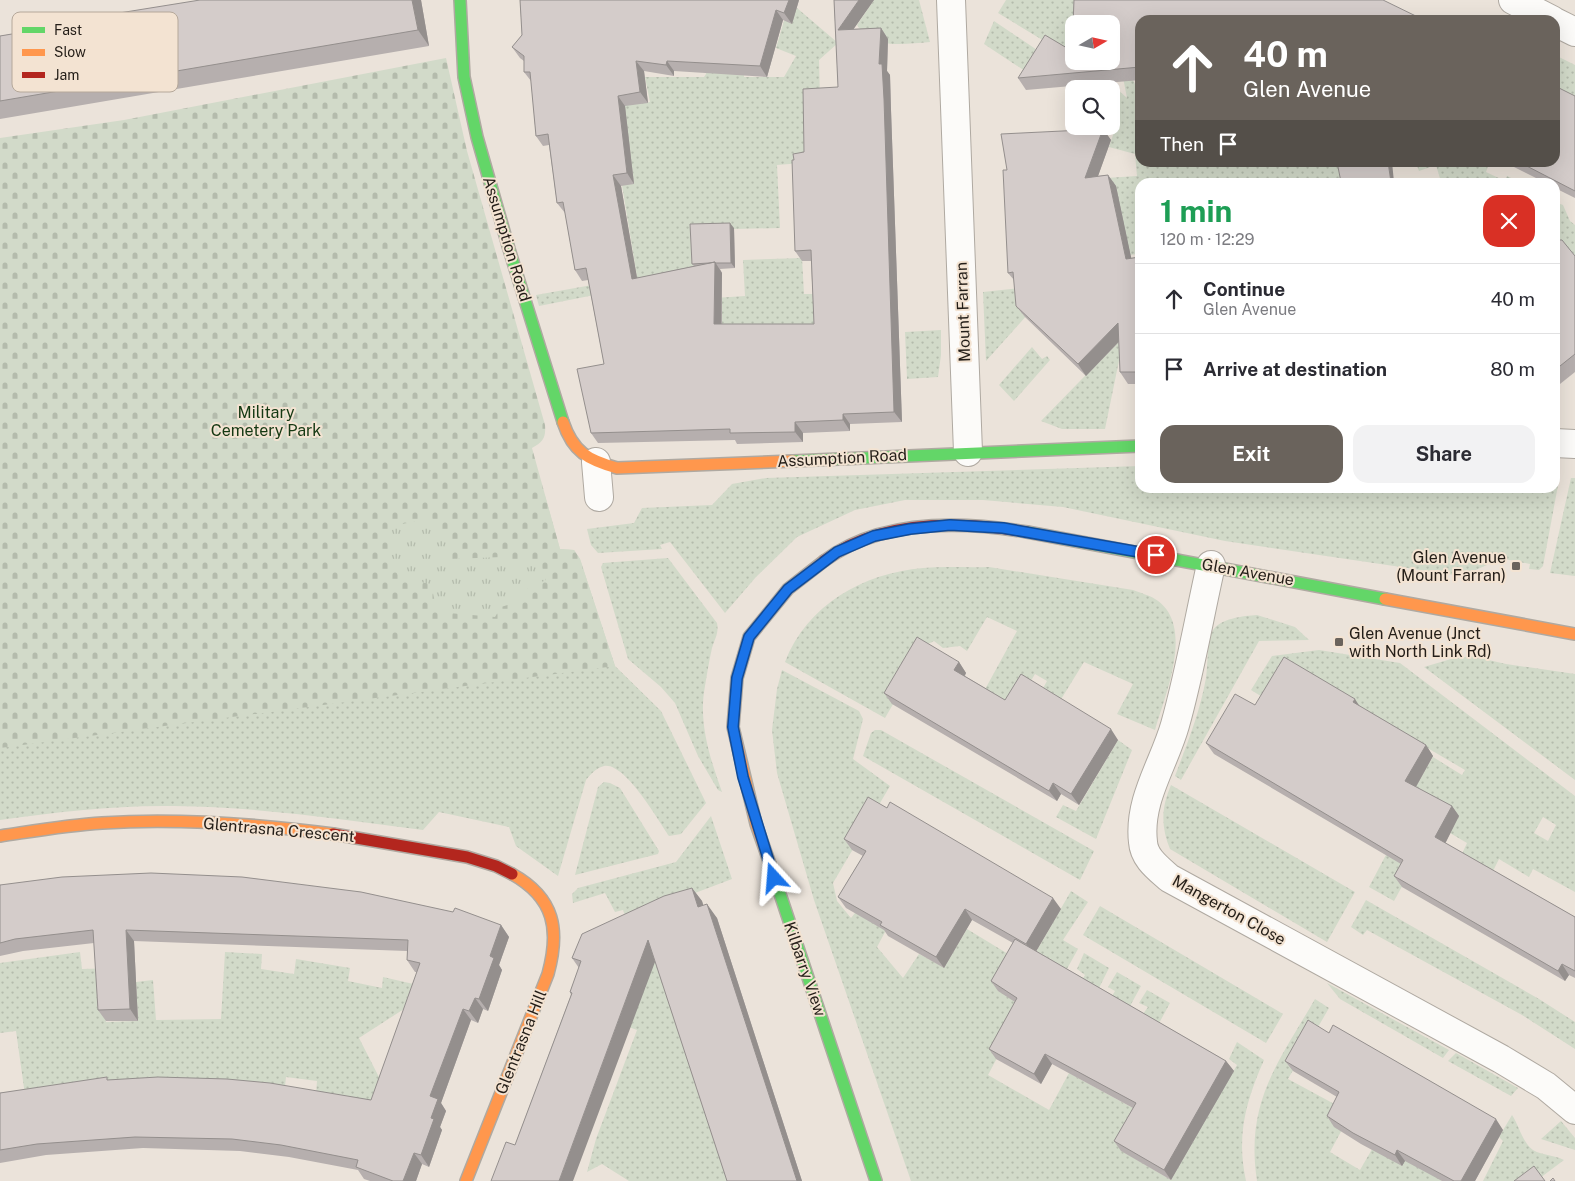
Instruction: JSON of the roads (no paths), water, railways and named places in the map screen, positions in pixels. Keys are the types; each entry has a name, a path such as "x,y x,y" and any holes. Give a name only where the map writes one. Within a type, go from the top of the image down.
{"street":[{"name":"Assumption Road","path":"460,0 464,77 477,137 509,249 566,430 576,449 596,462 617,468 968,452"},
{"name":"Mount Farran","path":"951,0 968,452"},
{"path":"1513,0 1542,15"},
{"path":"1560,24 1575,32"},
{"path":"1560,443 1575,444"},
{"path":"968,452 1135,446"},
{"path":"596,462 599,497"},
{"name":"Glen Avenue","path":"749,637 788,589 837,552 874,536 910,529 950,525 1003,528 1211,565 1575,634"},
{"name":"Mangerton Close","path":"1211,565 1189,672 1174,728 1146,802 1142,828 1143,844 1148,859 1169,878 1501,1059 1546,1086 1575,1110"},
{"name":"Kilbarry View","path":"749,637 737,678 733,727 743,777 756,824 876,1181"},
{"name":"Glentrasna Crescent","path":"0,836 115,822 260,825 317,831 394,843 495,866 525,882 544,901"},
{"name":"Glentrasna Hill","path":"466,1181 548,974 556,948 552,920 544,901"}],"place":[{"name":"Glen Avenue (Mount Farran)","path":"1516,566"},
{"name":"Glen Avenue (Jnct with North Link Rd)","path":"1339,642"}],"park label":[{"name":"Military Cemetery Park","path":"266,421"}]}
